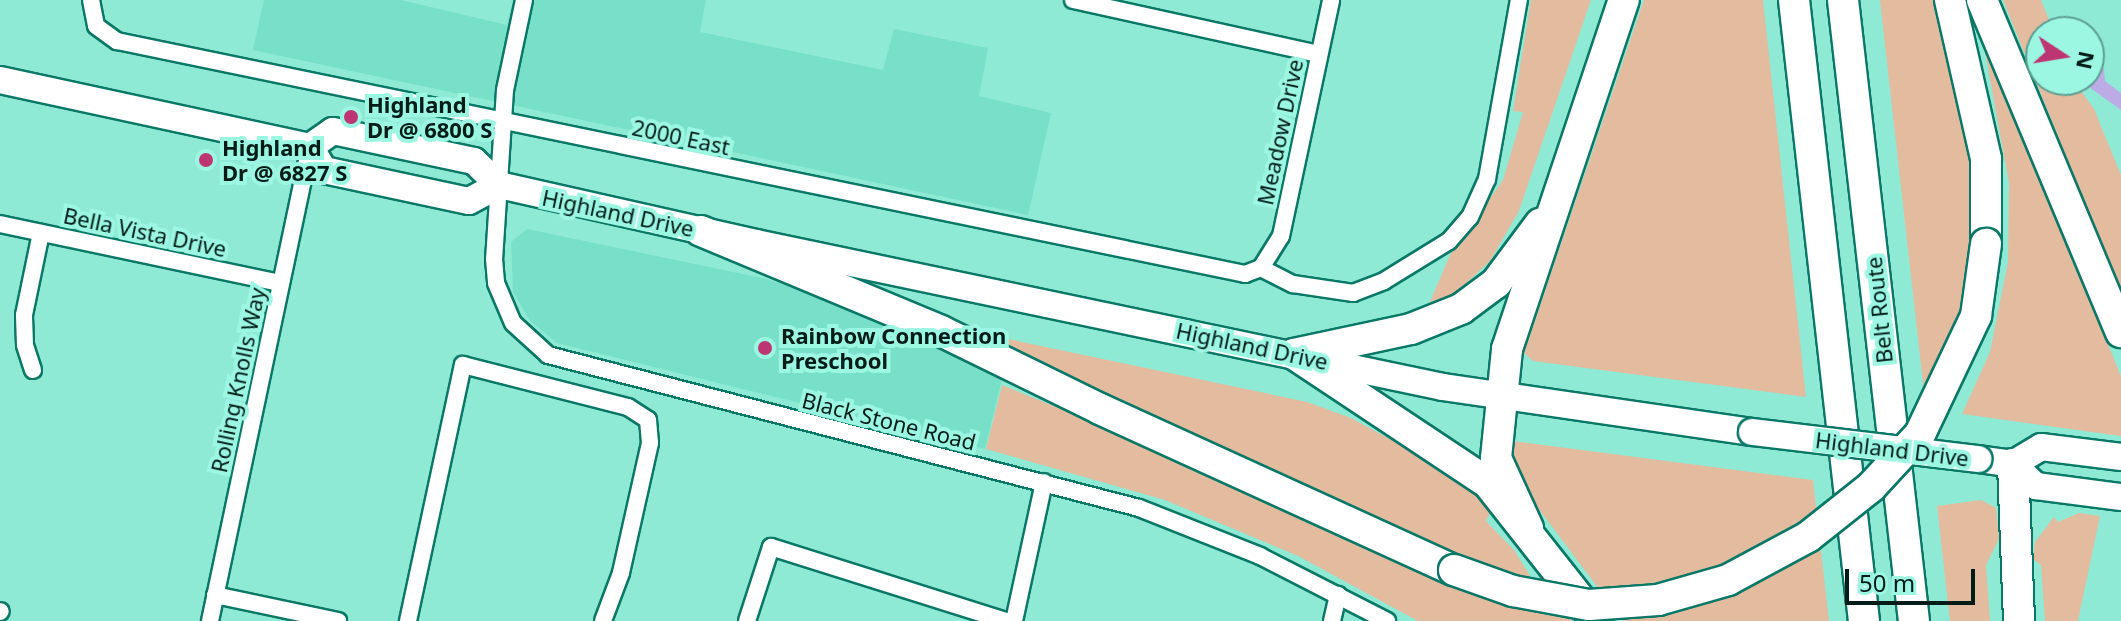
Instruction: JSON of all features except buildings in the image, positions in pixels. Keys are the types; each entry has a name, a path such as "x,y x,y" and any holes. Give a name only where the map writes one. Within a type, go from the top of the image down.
{"highway":[{"path":"1528,528 1496,458 1507,349 1624,0"},
{"path":"1794,0 1864,621"},
{"name":"Belt Route","path":"1843,0 1914,621"},
{"path":"701,231 941,331 1454,570 1513,591 1589,605 1658,600 1728,580 1808,537 1871,487 1920,434 1976,316 1986,244 1986,159 1950,0"},
{"path":"1982,0 2121,332"},
{"path":"1294,354 1411,329 1461,309 1496,283 1555,203"},
{"path":"1294,354 1488,483 1528,528 1597,621"},
{"path":"2013,464 2019,621"}],"main road":[{"path":"0,80 310,147 324,170 469,201 499,185"},
{"name":"Highland Drive","path":"310,147 333,131 474,161 499,185 701,231 1500,397 2013,464 2036,486 2121,497"},
{"path":"2013,464 2041,447 2121,457"}],"street":[{"name":"2000 East","path":"91,0 96,26 117,41 1225,274 1261,268"},
{"name":"Black Stone Road","path":"524,0 505,90 496,283 513,323 548,355 1044,482 1184,524 1387,621"},
{"path":"1073,0 1108,4 1319,54"},
{"name":"Meadow Drive","path":"1261,268 1281,236 1331,0"},
{"path":"1261,268 1293,284 1353,293 1384,281 1449,241 1470,217 1487,179 1519,0"},
{"name":"Rolling Knolls Way","path":"210,621 310,147"},
{"name":"Bella Vista Drive","path":"0,224 281,283"},
{"path":"33,370 25,345 24,315 41,233"},
{"path":"408,621 463,365 628,407 648,420 650,443 634,515 603,621"},
{"path":"1014,621 1044,482"},
{"path":"747,621 771,547 1005,621"},
{"path":"215,595 338,621"},
{"path":"1332,621 1338,595"}],"shaded area":[{"path":"264,0 401,0 507,25 513,0 706,0 700,32 883,70 894,29 988,48 979,96 1051,113 1028,215 253,50"},
{"path":"1531,0 1591,0 1519,211 1490,261 1450,298 1427,309 1450,255 1503,180 1523,112 1513,111"},
{"path":"1644,0 1763,0 1806,397 1533,361 1524,353"},
{"path":"1880,0 1939,0 1964,93 1985,257 1925,401"},
{"path":"2003,0 2041,0 2048,16 2025,16 2025,54"},
{"path":"1983,41 2121,376 2121,436 1962,414 1990,352 2008,262 2009,183"},
{"path":"2105,81 2121,93 2121,110 2102,96 2105,96"},
{"path":"2042,96 2085,96 2094,109 2121,175 2121,292"},
{"path":"527,229 767,279 906,328 1003,375 985,449 557,343 530,321 513,292 511,242"},
{"path":"994,336 1307,402 1351,418 1463,479 1493,507 1486,521 1514,550 1537,587 1501,576 1262,470 1051,371"},
{"path":"1002,385 1569,616 1572,621 1418,621 1298,556 1165,500 986,449"},
{"path":"1512,441 1813,480 1829,621 1623,621 1523,488 1507,452"},
{"path":"1981,500 1996,508 1999,539 1986,565 1990,621 1950,621 1937,506"},
{"path":"2079,513 2100,516 2078,621 2045,621 2041,565 2033,559 2035,542 2054,517 2058,522"}],"place":[{"name":"Highland Dr @ 6800 S","path":"351,117"},
{"name":"Highland Dr @ 6827 S","path":"206,160"},
{"name":"Rainbow Connection Preschool","path":"765,348"}]}
